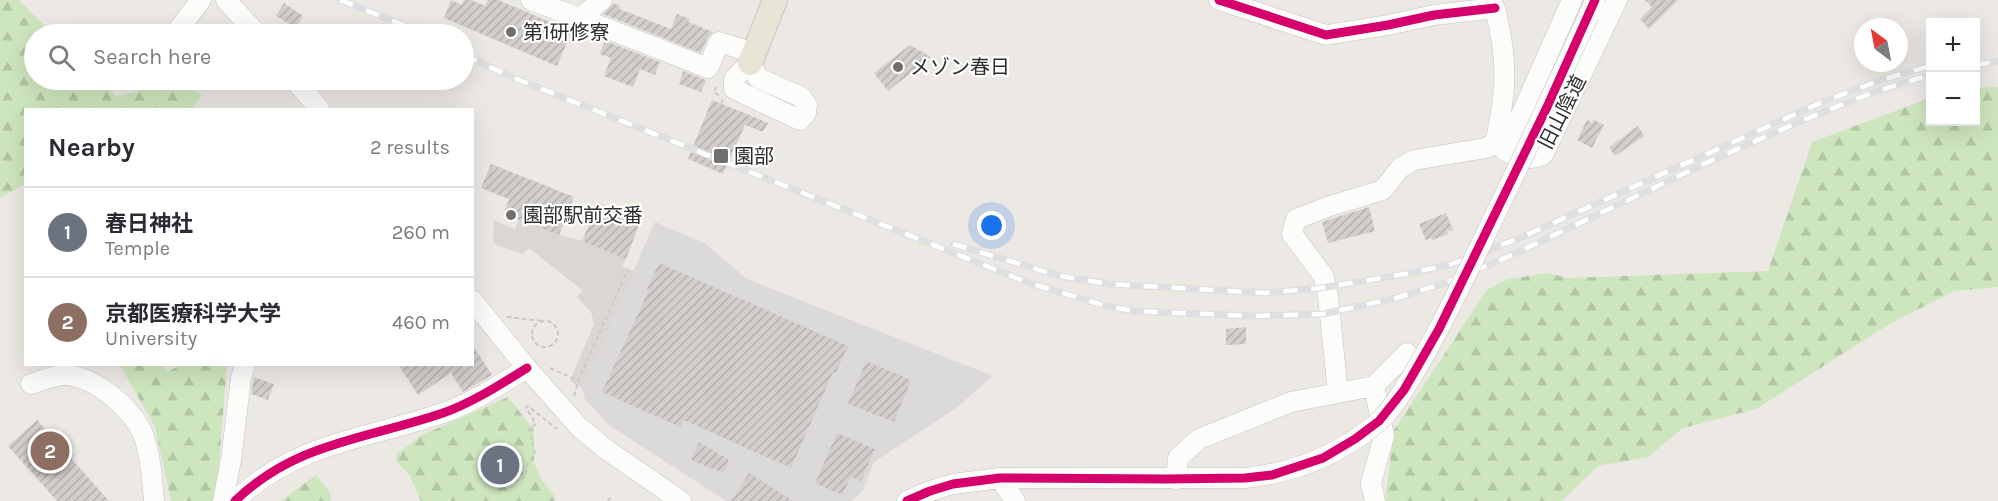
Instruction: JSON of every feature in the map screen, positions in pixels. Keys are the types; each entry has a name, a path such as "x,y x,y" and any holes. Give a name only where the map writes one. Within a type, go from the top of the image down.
{"main road":[{"path":"752,58 775,0"}],"street":[{"path":"183,24 201,0"},
{"path":"226,0 248,24"},
{"path":"531,0 708,68 719,42 752,58"},
{"path":"580,18 603,0"},
{"path":"1219,0 1326,35 1496,4 1505,56 1500,147"},
{"path":"1500,147 1572,0"},
{"name":"旧山陰道","path":"1500,147 1518,159 1534,159 1543,155 1617,0"},
{"path":"907,501 953,484 1000,478 1176,479 1245,478 1272,475 1323,458 1354,440 1378,422 1404,390 1439,329 1592,8"},
{"path":"303,90 318,108"},
{"path":"1338,393 1324,277 1292,234 1296,219 1383,190 1400,168 1414,160 1500,147"},
{"path":"474,302 579,427 607,450 681,501"},
{"path":"1176,479 1178,458 1199,439 1291,402 1374,386 1407,353"},
{"path":"223,501 244,366"},
{"path":"235,501 270,473 301,456 344,441 445,413 482,395 527,368"},
{"path":"31,384 66,375 94,384 117,399 139,426 144,439 154,501"},
{"path":"1374,386 1384,436 1371,483 1375,501"},
{"path":"1000,478 1015,501"}],"path":[{"path":"718,110 724,98"},
{"path":"578,400 574,397 578,380 628,268"},
{"path":"504,316 550,322 556,327 557,340 547,347 535,343"},
{"path":"535,343 532,335 534,327 545,321"},
{"path":"529,348 535,343"},
{"path":"550,368 578,380"},
{"path":"514,482 525,477 527,465 535,453 529,429 536,424 526,408 528,406 557,429 561,425"},
{"path":"608,501 613,495"}],"shaded area":[{"path":"494,220 515,229 519,220 582,241 626,259 622,267 634,271 582,388 570,381 594,324 591,312 577,297 582,290 529,248 523,254 496,245 493,241"},
{"path":"655,222 706,244 747,279 993,376 956,408 874,462 863,490 852,501 726,501 609,425 585,399 582,388"}],"green space":[{"path":"0,0 19,0 43,24 24,24 24,90 110,90 116,96 143,90 193,90 202,95 193,108 24,108 24,185 0,198"},
{"path":"1998,87 1998,287 1954,291 1891,323 1756,409 1683,428 1648,457 1598,466 1562,501 1385,501 1394,430 1487,290 1505,280 1547,273 1568,278 1768,271 1812,142 1926,99 1926,126 1980,126 1980,88"},
{"path":"121,366 163,366 167,372 179,366 227,366 216,501 171,501 155,427"},
{"path":"508,397 534,430 534,464 543,482 556,498 554,501 421,501 410,476 396,461 397,454 422,435"},
{"path":"316,475 329,491 331,501 281,501"}],"building":[{"name":"第1研修寮","path":"451,0 462,5 464,0 471,0 485,6 488,0 498,0 555,24 555,22 573,28 557,66 474,31 474,24 458,24 444,18"},
{"path":"1645,0 1678,0 1649,29 1640,19 1652,7"},
{"path":"284,3 303,16 298,24 289,24 276,16"},
{"path":"613,3 620,6 619,9 671,29 677,14 690,19 688,22 713,32 708,37 701,53 603,14"},
{"path":"605,41 660,62 655,75 640,69 633,87 604,76 611,58 600,54"},
{"name":"メゾン春日","path":"910,45 931,57 888,91 874,73"},
{"path":"683,71 706,80 701,92 679,84"},
{"path":"712,100 768,123 763,132 745,125 723,174 688,159"},
{"path":"1587,120 1592,123 1594,120 1604,125 1592,148 1577,140"},
{"path":"1638,126 1644,136 1615,156 1609,147"},
{"path":"491,164 574,197 559,235 504,214 509,199 481,188"},
{"path":"598,203 641,220 626,259 582,241"},
{"path":"1369,207 1375,231 1328,243 1322,222"},
{"path":"1446,213 1453,230 1432,240 1432,238 1426,240 1419,224"},
{"path":"659,263 848,346 836,373 833,372 791,468 684,420 680,427 602,392"},
{"path":"1246,327 1246,344 1226,345 1226,329"},
{"path":"474,347 492,375 463,392 451,373 418,395 399,366 474,366"},
{"path":"866,361 911,380 894,422 848,404"},
{"path":"254,377 274,384 268,400 251,394"},
{"path":"37,420 109,501 57,501 8,446"},
{"path":"837,433 875,449 861,481 851,477 842,495 815,483"},
{"path":"699,442 729,460 723,473 691,460"},
{"path":"749,473 793,501 731,501"}],"railway":[{"path":"340,0 401,24"},
{"path":"474,60 514,78 1029,283 1106,306 1134,311 1254,316 1323,314 1396,298 1445,283 1512,255 1803,120 1874,92 1926,76"},
{"path":"1980,64 1998,61"},
{"path":"953,244 1060,276 1109,284 1265,293 1321,288 1411,273 1452,264 1522,237 1820,103 1881,80 1926,67"}],"cycle path":[{"path":"1219,0 1326,35 1434,15 1495,8"},
{"path":"907,501 953,484 1000,478 1165,479 1245,478 1272,475 1323,458 1355,439 1379,421 1404,390 1439,329 1547,107 1595,0"},
{"path":"235,501 258,481 308,454 454,409 527,368"}],"place":[{"name":"第1研修寮","path":"511,32"},
{"name":"メゾン春日","path":"898,67"},
{"name":"園部","path":"721,156"},
{"name":"園部駅前交番","path":"511,215"},
{"name":"京都医療科学大学","path":"50,451"},
{"name":"春日神社","path":"500,465"}]}
